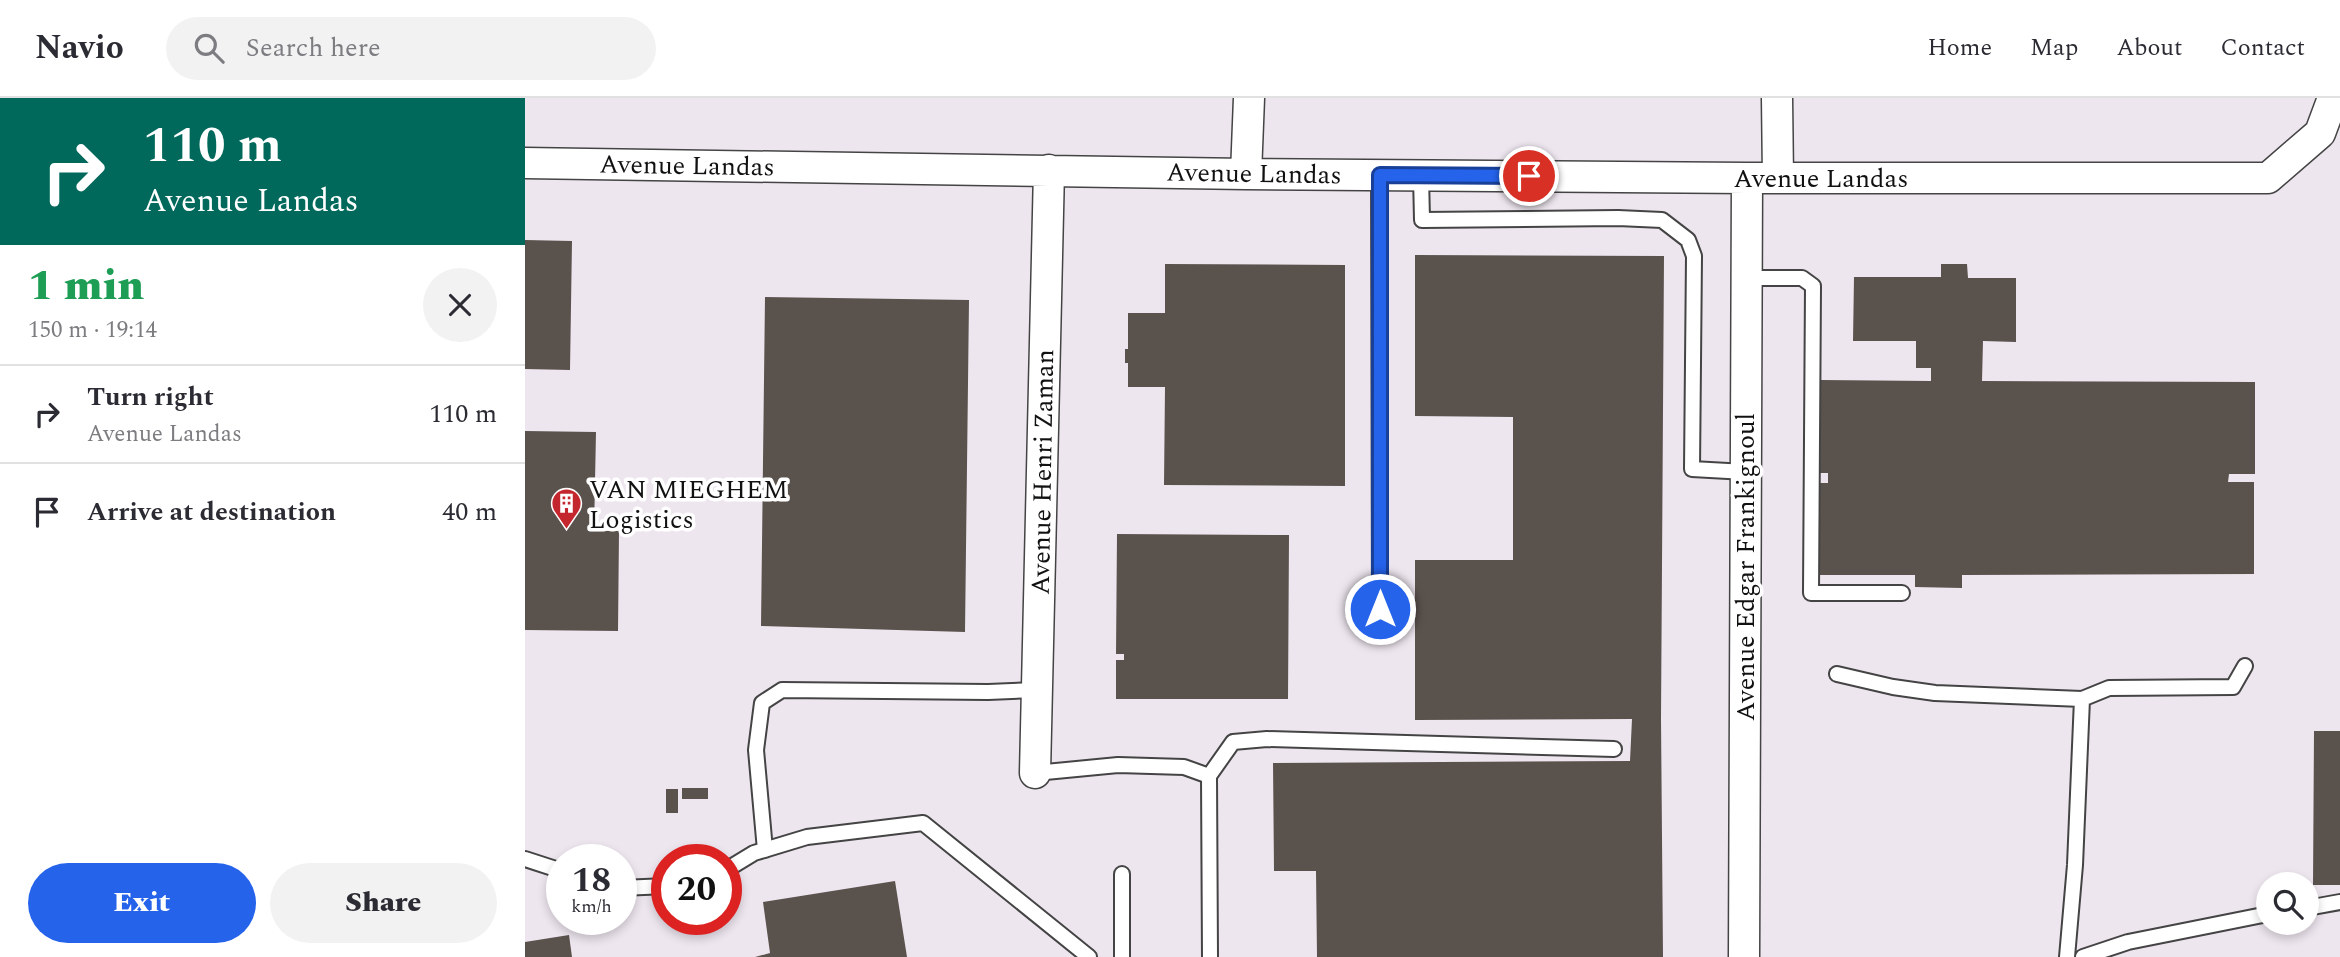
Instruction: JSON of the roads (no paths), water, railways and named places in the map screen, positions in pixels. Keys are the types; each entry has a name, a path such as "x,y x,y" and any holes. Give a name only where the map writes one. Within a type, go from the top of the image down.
{"street":[{"path":"1246,174 1249,98"},
{"path":"1777,98 1778,178"},
{"path":"2330,140 2333,98"},
{"name":"Avenue Landas","path":"525,163 1246,174 2268,178 2330,140"},
{"name":"Avenue Henri Zaman","path":"1035,773 1049,170"},
{"name":"Avenue Edgar Frankignoul","path":"1744,957 1747,178"}],"lane":[{"path":"1380,175 1380,609"},
{"path":"1421,175 1422,220 1662,220 1688,240 1694,256 1692,469 1746,472"},
{"path":"1746,278 1802,278 1813,286 1811,593 1902,593"},
{"path":"1837,674 1893,687 1935,693 2082,699 2109,688 2233,687 2245,666"},
{"path":"765,850 756,750 762,703 782,690 1037,690"},
{"path":"2067,957 2082,699"},
{"path":"1210,957 1209,776 1233,742 1268,738 1614,748"},
{"path":"1035,773 1118,765 1184,768 1209,776"},
{"path":"742,860 754,853 807,837 923,823 1089,957"},
{"path":"525,859 546,866"},
{"path":"1122,874 1122,957"},
{"path":"2319,906 2340,902"},
{"path":"2083,957 2128,942 2256,916"}],"place":[{"name":"VAN MIEGHEM Logistics","path":"566,531"}]}
